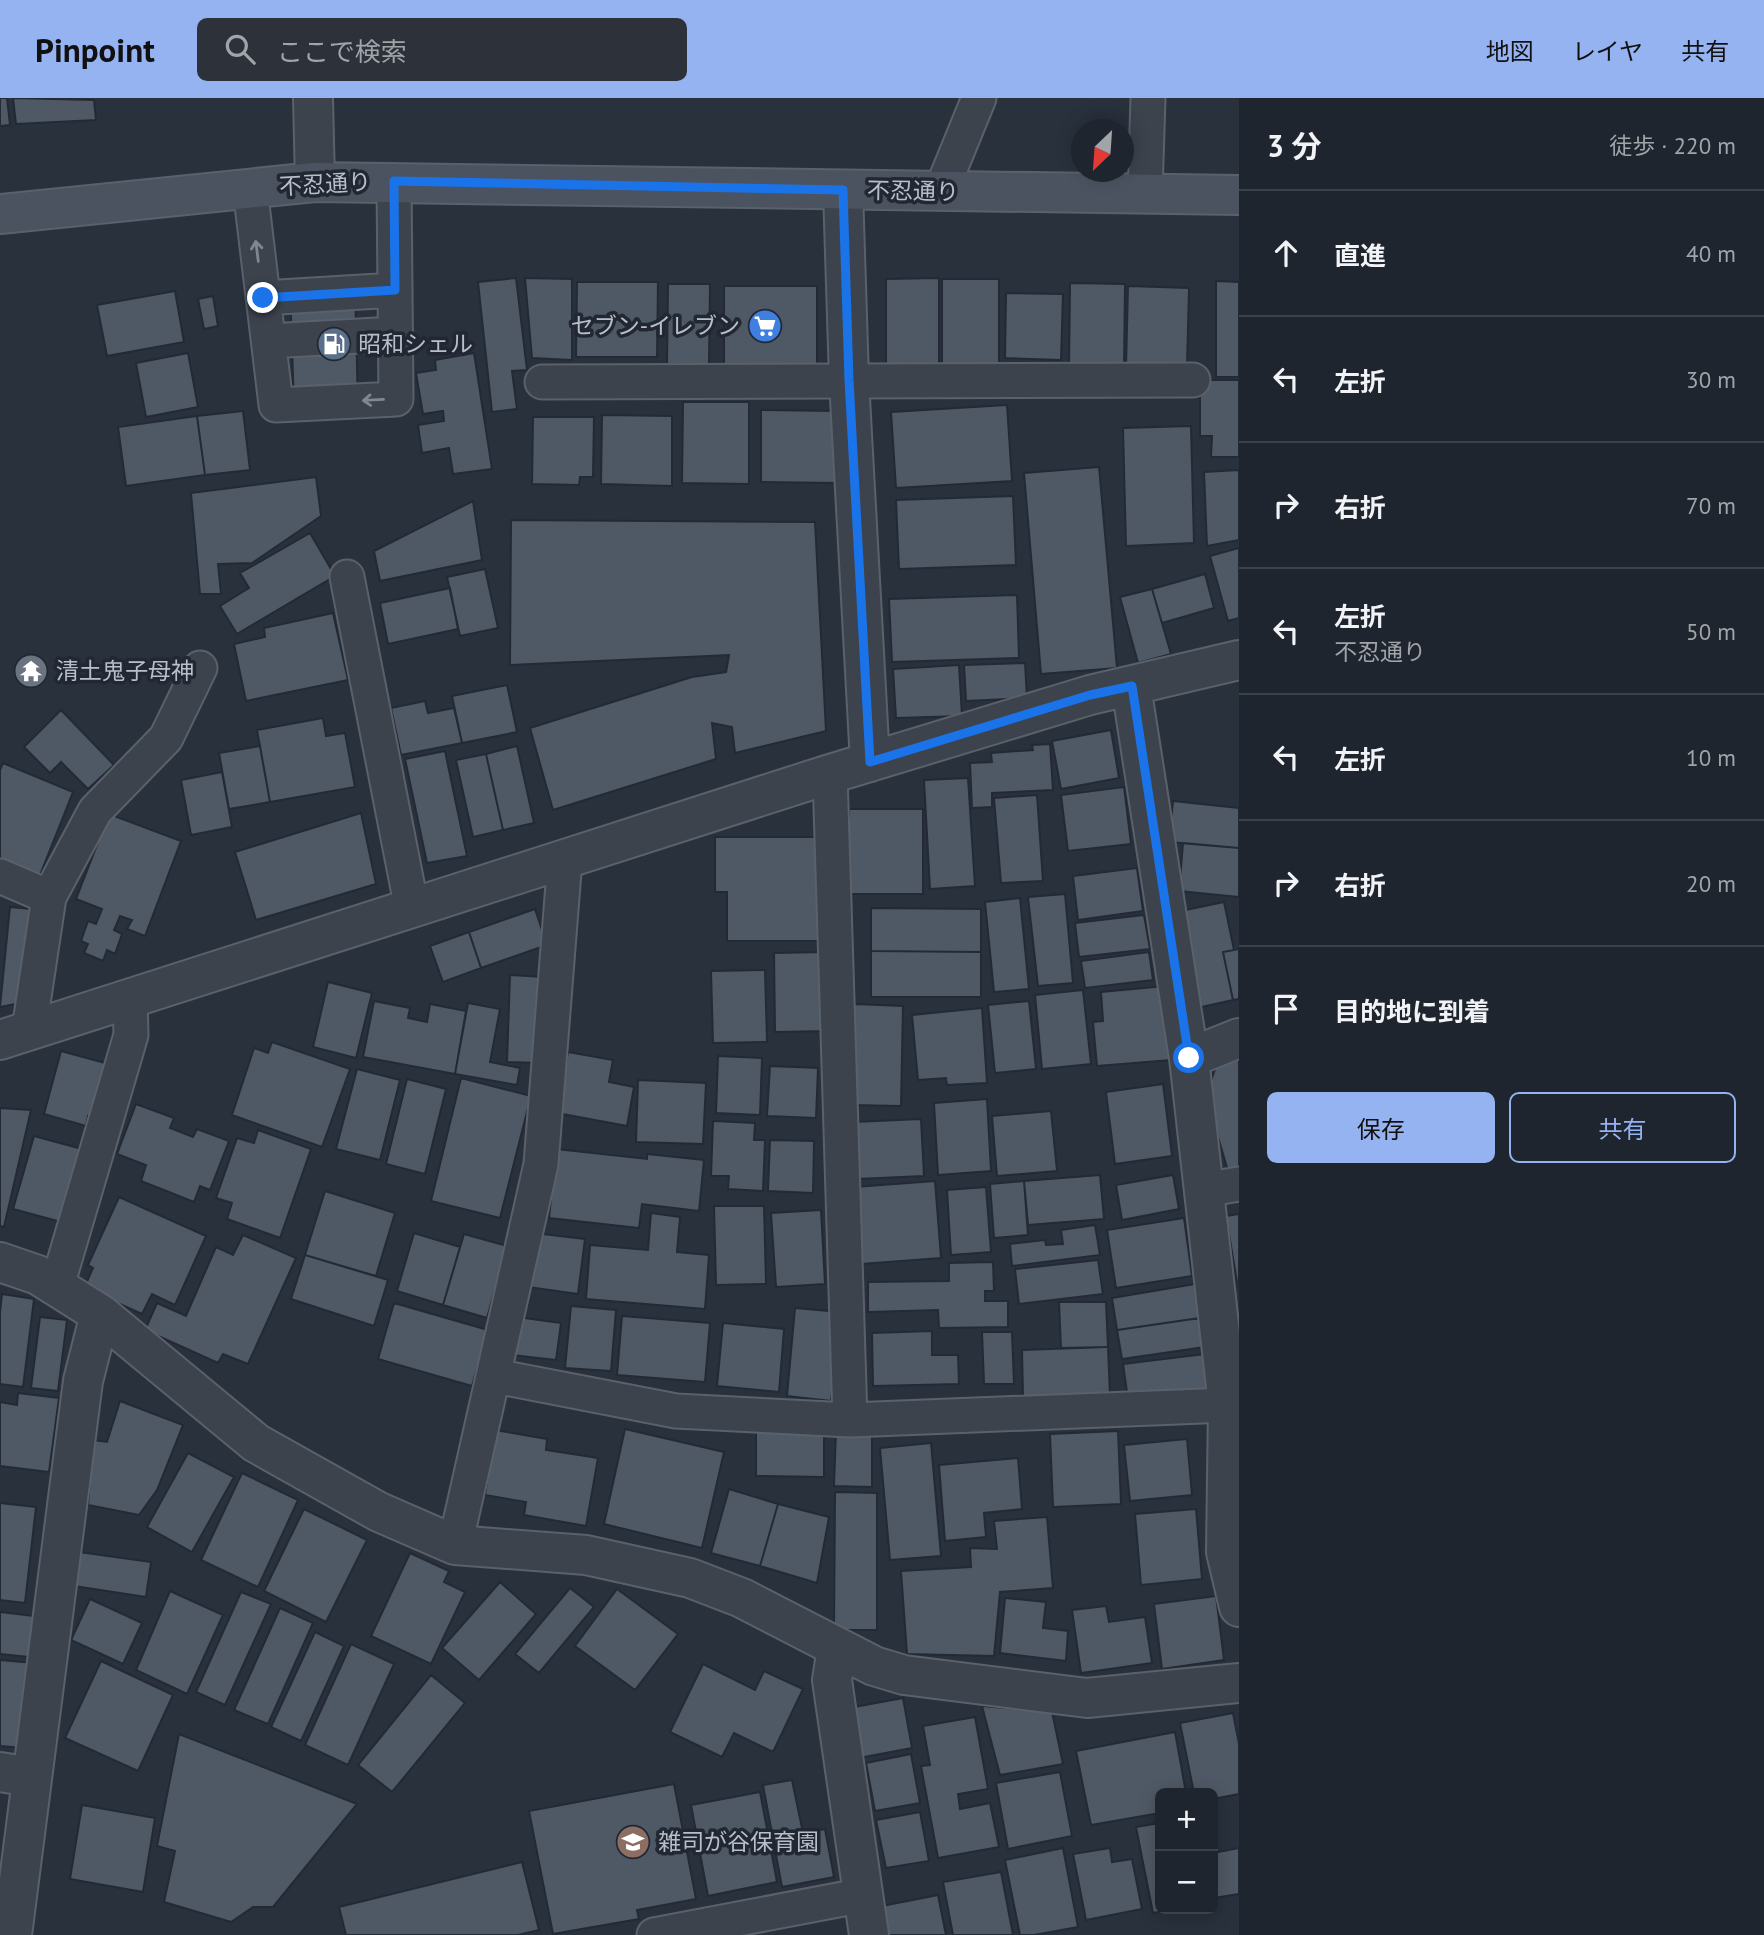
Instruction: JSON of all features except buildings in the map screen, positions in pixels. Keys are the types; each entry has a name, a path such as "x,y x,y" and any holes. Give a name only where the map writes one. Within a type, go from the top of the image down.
{"main road":[{"name":"不忍通り","path":"0,214 315,182 394,181 1239,195"}],"street":[{"path":"313,98 315,182"},
{"path":"843,190 849,380 870,762"},
{"path":"15,1035 830,774 1090,695 1239,660"},
{"path":"1132,686 1189,1058 1221,1187 1228,1405 1226,1552 1239,1607"},
{"path":"1189,1058 1239,1038"},
{"path":"0,1262 38,1275 100,1314 256,1443 379,1512 455,1545 586,1555 690,1578 742,1598 874,1666 904,1675 1087,1698 1239,1683"},
{"path":"12,1935 16,1774 83,1381 100,1314"},
{"path":"837,1647 832,1680 869,1935"}],"lane":[{"path":"942,191 979,98"},
{"path":"1145,194 1148,98"},
{"path":"250,188 276,405 396,399 394,181"},
{"path":"263,298 395,290"},
{"path":"269,348 395,342"},
{"path":"542,382 1193,380"},
{"path":"347,578 412,909"},
{"path":"15,1035 49,897 96,811 166,738 200,668"},
{"path":"830,774 850,1420"},
{"path":"455,1545 541,1164 565,859"},
{"path":"0,876 49,897"},
{"path":"57,1286 131,1035 130,998"},
{"path":"495,1376 676,1411 850,1420 1228,1405"},
{"path":"654,1935 864,1895"}],"place":[{"name":"セブン-イレブン","path":"765,326"},
{"name":"昭和シェル","path":"334,344"},
{"name":"清土鬼子母神","path":"31,671"},
{"name":"雑司が谷保育園","path":"633,1842"}],"route":[{"path":"263,298 395,290 394,181 843,190 849,380 870,762 1090,695 1132,686 1189,1058"}]}
